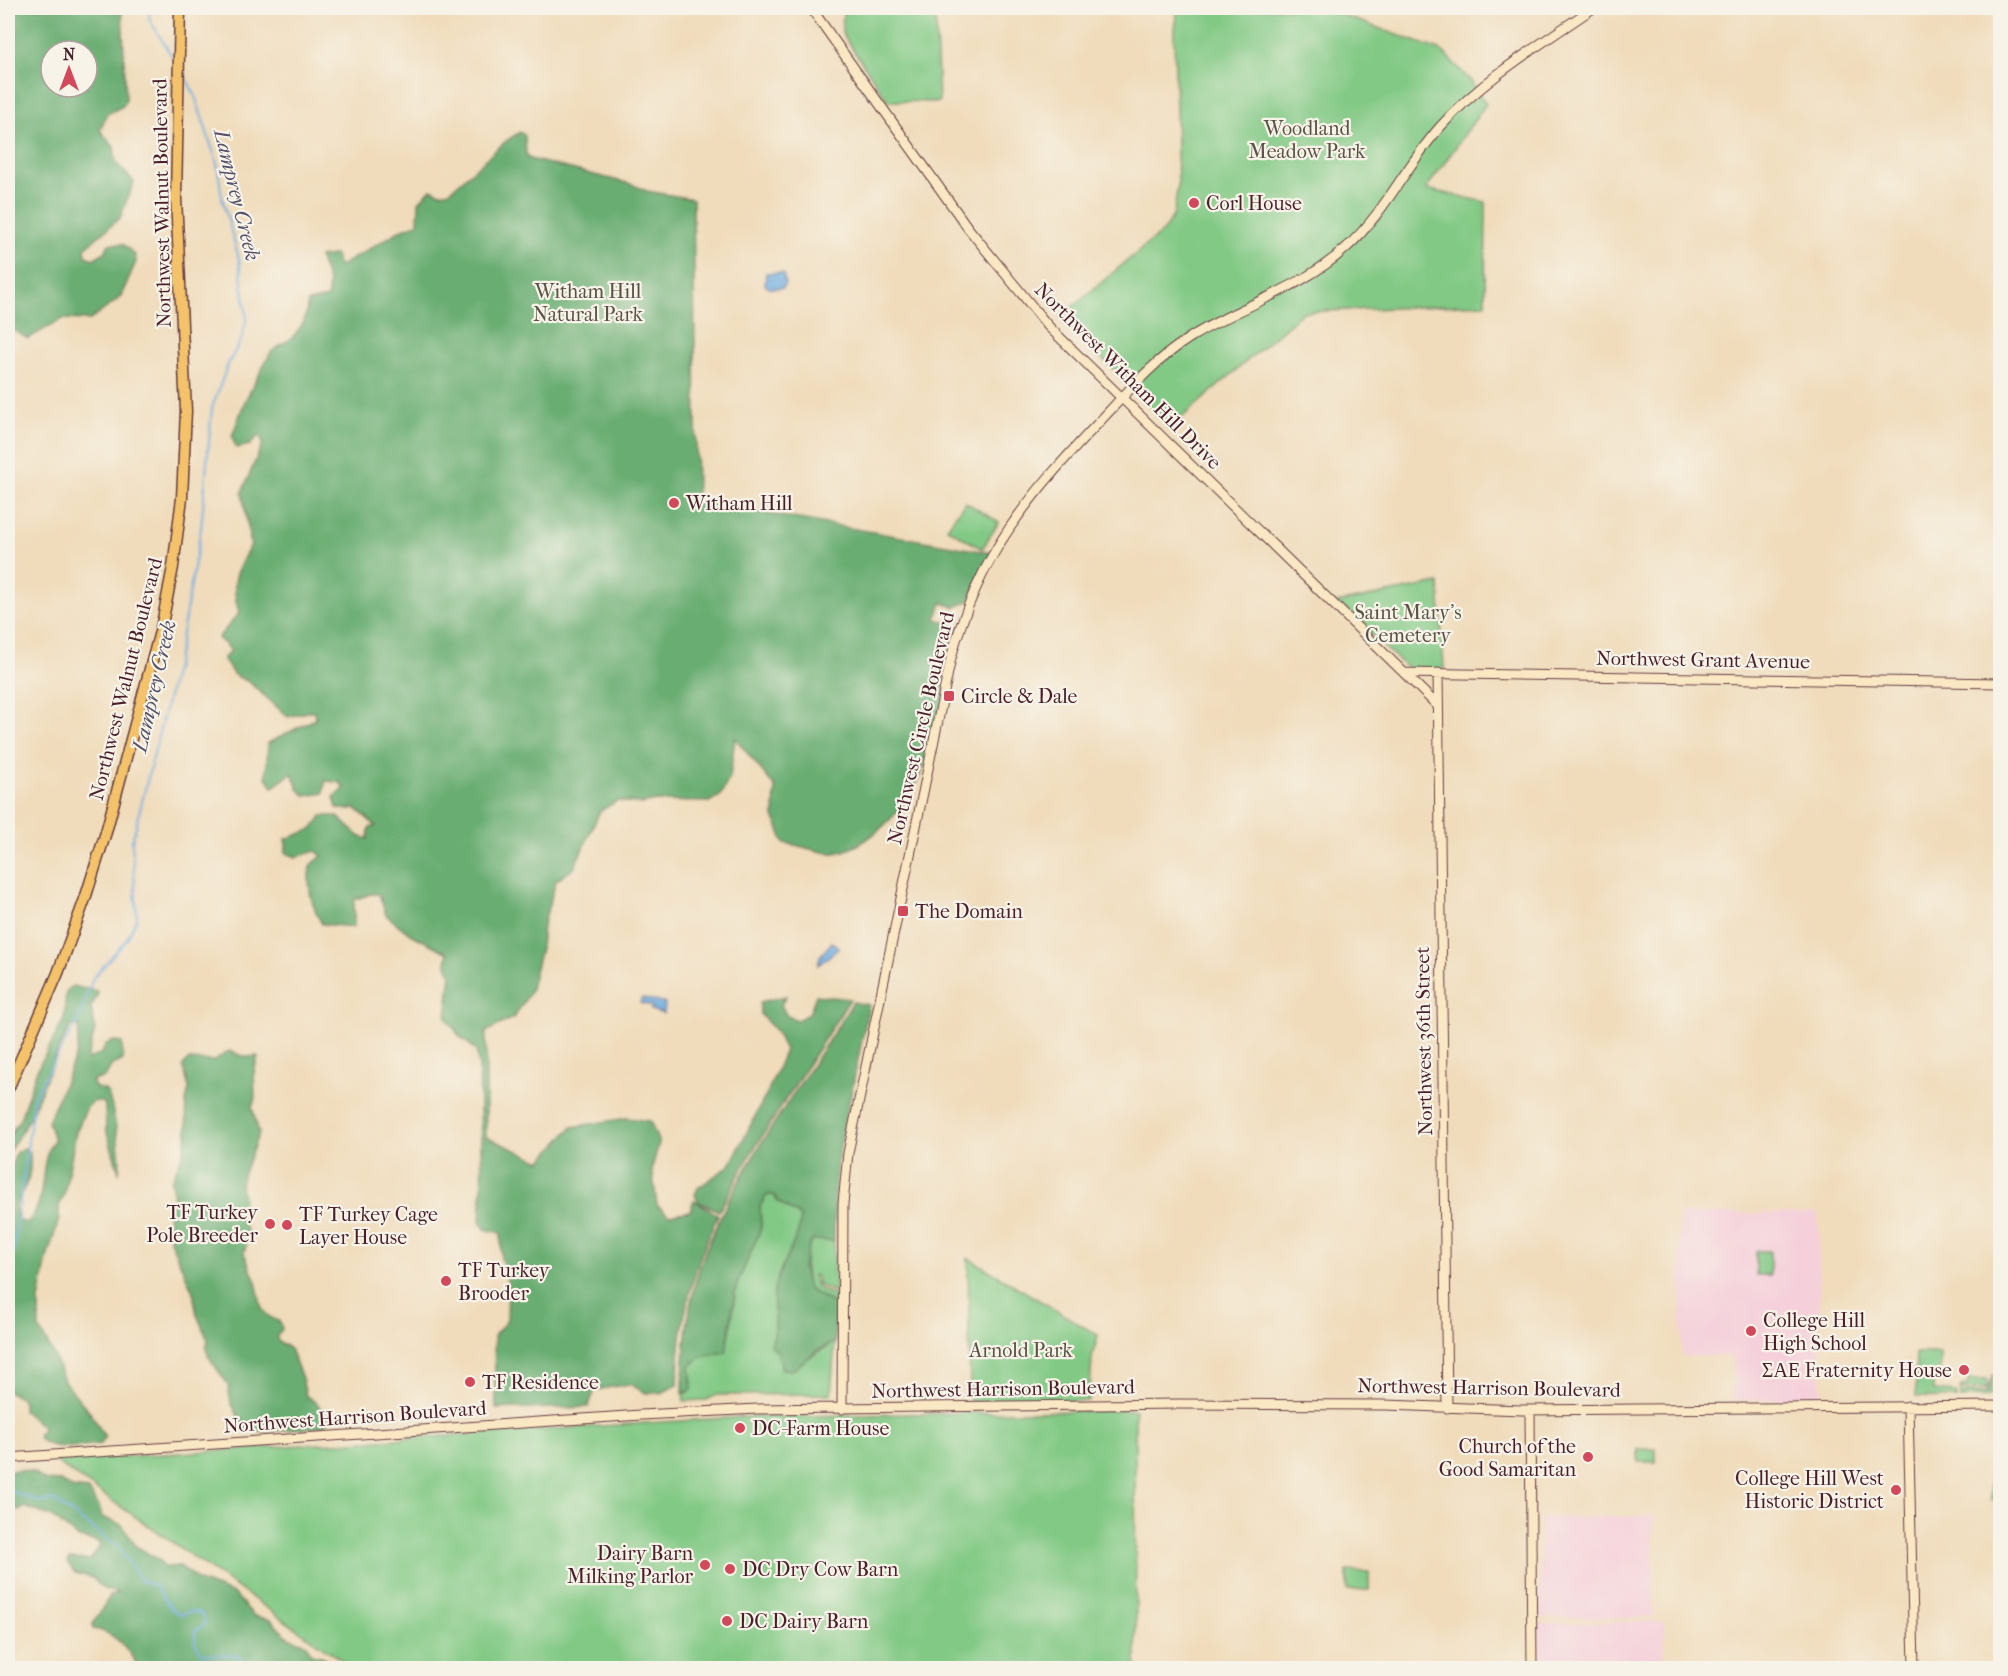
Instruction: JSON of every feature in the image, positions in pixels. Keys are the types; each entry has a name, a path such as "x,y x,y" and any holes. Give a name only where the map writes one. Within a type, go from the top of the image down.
{"main road":[{"name":"Northwest Walnut Boulevard","path":"8,1089 58,973 86,899 156,646 173,567 182,498 186,411 176,187 180,8"},
{"name":"Northwest Witham Hill Drive","path":"812,8 1002,272 1048,326 1438,706"},
{"name":"Northwest Circle Boulevard","path":"842,1409 846,1170 957,637 984,566 1020,510 1043,481 1147,370 1176,347 1209,327 1294,285 1336,256 1377,214 1425,144 1449,117 1478,90 1593,8"},
{"name":"Northwest Grant Avenue","path":"1405,673 2001,683"},
{"name":"Northwest 36th Street","path":"1438,673 1448,1408"},
{"name":"Northwest Harrison Boulevard","path":"8,1458 641,1415 842,1409 1302,1404 1530,1410 2001,1406"},
{"path":"1908,1406 1914,1668"},
{"path":"1530,1410 1532,1668"}],"shaded area":[{"name":"College Hill High School","path":"1818,1213 1821,1399 1733,1400 1733,1356 1682,1356 1679,1214"},
{"path":"1653,1516 1653,1617 1539,1618 1541,1518"},
{"path":"1664,1621 1664,1668 1534,1668 1534,1624"}],"green space":[{"path":"8,8 122,8 126,100 123,106 107,114 100,130 114,147 116,163 134,182 120,218 85,248 86,256 93,259 105,252 109,244 123,244 135,255 136,262 121,296 90,320 62,319 28,339 11,329 8,330"},
{"path":"843,8 935,8 939,102 888,101 842,33"},
{"name":"Woodland Meadow Park","path":"1178,8 1323,8 1442,51 1470,80 1486,104 1426,189 1486,202 1485,304 1303,312 1171,427 1060,317 1163,231 1173,216 1178,185 1174,36"},
{"name":"Witham Hill Natural Park","path":"520,132 525,136 526,154 530,159 631,184 647,191 693,199 697,501 992,553 969,601 955,607 942,603 936,619 959,627 932,740 919,777 906,801 872,836 846,850 833,853 784,843 774,816 775,787 735,738 730,777 720,796 709,802 656,801 642,804 617,801 600,811 574,868 556,881 543,925 541,948 530,992 514,1017 486,1032 486,1137 541,1161 572,1127 627,1118 650,1121 659,1143 652,1168 657,1205 669,1215 690,1211 694,1200 718,1215 701,1256 688,1298 681,1341 678,1385 660,1393 646,1393 629,1384 595,1390 588,1407 496,1409 494,1336 507,1320 508,1284 501,1258 501,1233 485,1229 480,1221 482,1184 479,1066 476,1050 460,1037 446,1017 451,974 446,962 448,953 410,934 386,915 379,894 370,894 354,900 354,927 322,924 315,910 309,881 310,866 322,856 316,851 296,857 286,853 286,839 313,829 321,816 337,816 359,836 368,839 369,828 376,826 355,808 348,810 337,808 334,797 345,788 339,782 325,781 324,793 306,796 298,789 292,773 273,787 266,777 268,743 315,719 314,710 288,717 249,682 234,675 223,659 231,650 218,638 239,613 235,593 236,577 251,545 242,492 263,443 259,435 250,445 236,448 232,436 245,401 271,352 293,337 304,322 308,302 327,298 329,284 319,257 335,255 339,267 401,230 418,223 419,202 431,189 441,193 450,191 506,141"},
{"path":"965,502 999,522 982,549 947,528"},
{"name":"Saint Mary's Cemetery","path":"1439,583 1444,669 1408,669 1337,603"},
{"path":"72,986 97,991 91,1007 95,1030 87,1060 102,1053 106,1044 114,1041 122,1043 123,1060 111,1066 105,1077 92,1081 96,1088 105,1090 111,1104 118,1142 119,1172 106,1129 105,1106 103,1102 94,1101 87,1107 76,1132 64,1195 59,1206 59,1219 47,1258 39,1300 39,1329 53,1353 64,1381 91,1414 105,1437 101,1444 61,1447 39,1439 38,1434 44,1428 23,1411 23,1400 8,1391 8,1179 16,1152 24,1148 30,1154 30,1173 18,1199 16,1214 18,1220 27,1223 34,1214 41,1193 45,1160 54,1140 48,1122 77,1052 79,1026 71,1026 58,1050 30,1118 8,1153 8,1138 20,1119 36,1072 64,1019 66,992"},
{"path":"816,995 850,999 750,1155 719,1211 699,1202 695,1195 698,1188 730,1165 768,1091 785,1050 775,1030 760,1014 760,1002 786,996 781,1005 787,1016 797,1020 809,1014"},
{"path":"853,1002 869,1005 836,1168 834,1241 814,1240 810,1243 803,1267 808,1289 835,1304 835,1342 817,1351 793,1370 782,1369 778,1352 771,1346 775,1328 775,1286 795,1240 800,1216 778,1202 774,1195 767,1195 760,1206 761,1228 736,1287 726,1352 701,1357 690,1366 692,1390 683,1393 685,1342 693,1291 703,1258 717,1225 752,1159"},
{"path":"229,1051 246,1057 258,1056 254,1072 255,1099 252,1107 259,1133 240,1183 243,1197 241,1219 249,1235 244,1253 256,1282 262,1309 268,1316 280,1322 282,1329 277,1340 290,1349 302,1378 306,1396 317,1403 329,1421 323,1427 255,1432 246,1429 231,1403 228,1385 209,1357 206,1349 208,1340 197,1315 193,1292 170,1240 168,1212 174,1199 171,1181 183,1154 187,1136 186,1102 189,1088 183,1066 188,1060 214,1061"},
{"path":"767,1195 774,1195 778,1202 801,1216 801,1224 795,1241 781,1268 775,1286 775,1329 771,1346 778,1352 782,1369 799,1363 835,1342 831,1394 716,1395 707,1400 684,1401 683,1393 688,1393 692,1384 690,1366 701,1357 716,1353 730,1333 736,1287 761,1228 760,1206"},
{"path":"814,1240 834,1241 835,1292 818,1285 816,1276 813,1275 816,1287 835,1296 835,1304 808,1289 805,1270 806,1257"},
{"path":"1756,1251 1770,1251 1770,1275 1756,1275"},
{"name":"Arnold Park","path":"968,1258 1098,1335 1092,1358 1089,1401 970,1402"},
{"path":"1916,1353 1940,1353 1940,1376 1939,1379 1933,1380 1933,1391 1956,1393 1956,1398 1916,1397"},
{"path":"1993,1374 1990,1396 1960,1398 1960,1393 1986,1393"},
{"path":"1968,1380 1987,1380 1986,1389 1960,1390 1961,1387 1968,1386"},
{"path":"1135,1410 1136,1668 353,1668 55,1461 741,1417"},
{"path":"1638,1449 1656,1449 1656,1462 1638,1462"},
{"path":"1990,1469 1994,1470 2000,1500 1991,1500"},
{"path":"8,1471 33,1472 46,1481 60,1481 71,1488 88,1490 98,1505 102,1517 122,1525 136,1546 159,1560 164,1567 180,1566 199,1581 234,1594 254,1616 271,1620 288,1637 307,1644 311,1654 324,1657 331,1668 139,1668 121,1642 93,1629 92,1625 110,1596 118,1593 102,1588 93,1578 75,1573 67,1562 69,1559 90,1560 100,1546 98,1542 79,1538 50,1516 25,1507 20,1510 8,1508"},
{"path":"1347,1571 1369,1572 1369,1590 1347,1590"}],"water":[{"path":"766,273 783,273 785,284 783,288 769,288 765,285"},
{"path":"832,942 839,948 818,965 820,956"},
{"path":"642,998 665,1003 664,1014 651,1010 652,1006 640,1003"}],"waterway":[{"name":"Lamprey Creek","path":"150,8 149,19 173,58"},
{"name":"Lamprey Creek","path":"8,1291 34,1096 77,1022 93,978 127,939 137,918 132,842 177,661 201,529 212,408 228,364 241,340 247,318 239,259 222,198 217,163 194,93 184,75"},
{"path":"8,1490 40,1502 53,1500 117,1546 142,1581 156,1586 171,1609 181,1615 192,1611 202,1614 205,1624 195,1631 195,1643 202,1654 239,1656 245,1668"}],"place":[{"name":"Corl House","path":"1194,203"},
{"name":"Witham Hill","path":"674,503"},
{"name":"Circle & Dale","path":"949,696"},
{"name":"The Domain","path":"903,911"},
{"name":"TF Turkey Pole Breeder","path":"270,1224"},
{"name":"TF Turkey Cage Layer House","path":"287,1225"},
{"name":"TF Turkey Brooder","path":"446,1281"},
{"name":"College Hill High School","path":"1751,1331"},
{"name":"ΣΑΕ Fraternity House","path":"1964,1370"},
{"name":"TF Residence","path":"470,1382"},
{"name":"DC-Farm House","path":"740,1428"},
{"name":"Church of the Good Samaritan","path":"1588,1457"},
{"name":"College Hill West Historic District","path":"1896,1490"},
{"name":"Dairy Barn Milking Parlor","path":"705,1565"},
{"name":"DC Dry Cow Barn","path":"730,1569"},
{"name":"DC Dairy Barn","path":"727,1621"}]}
